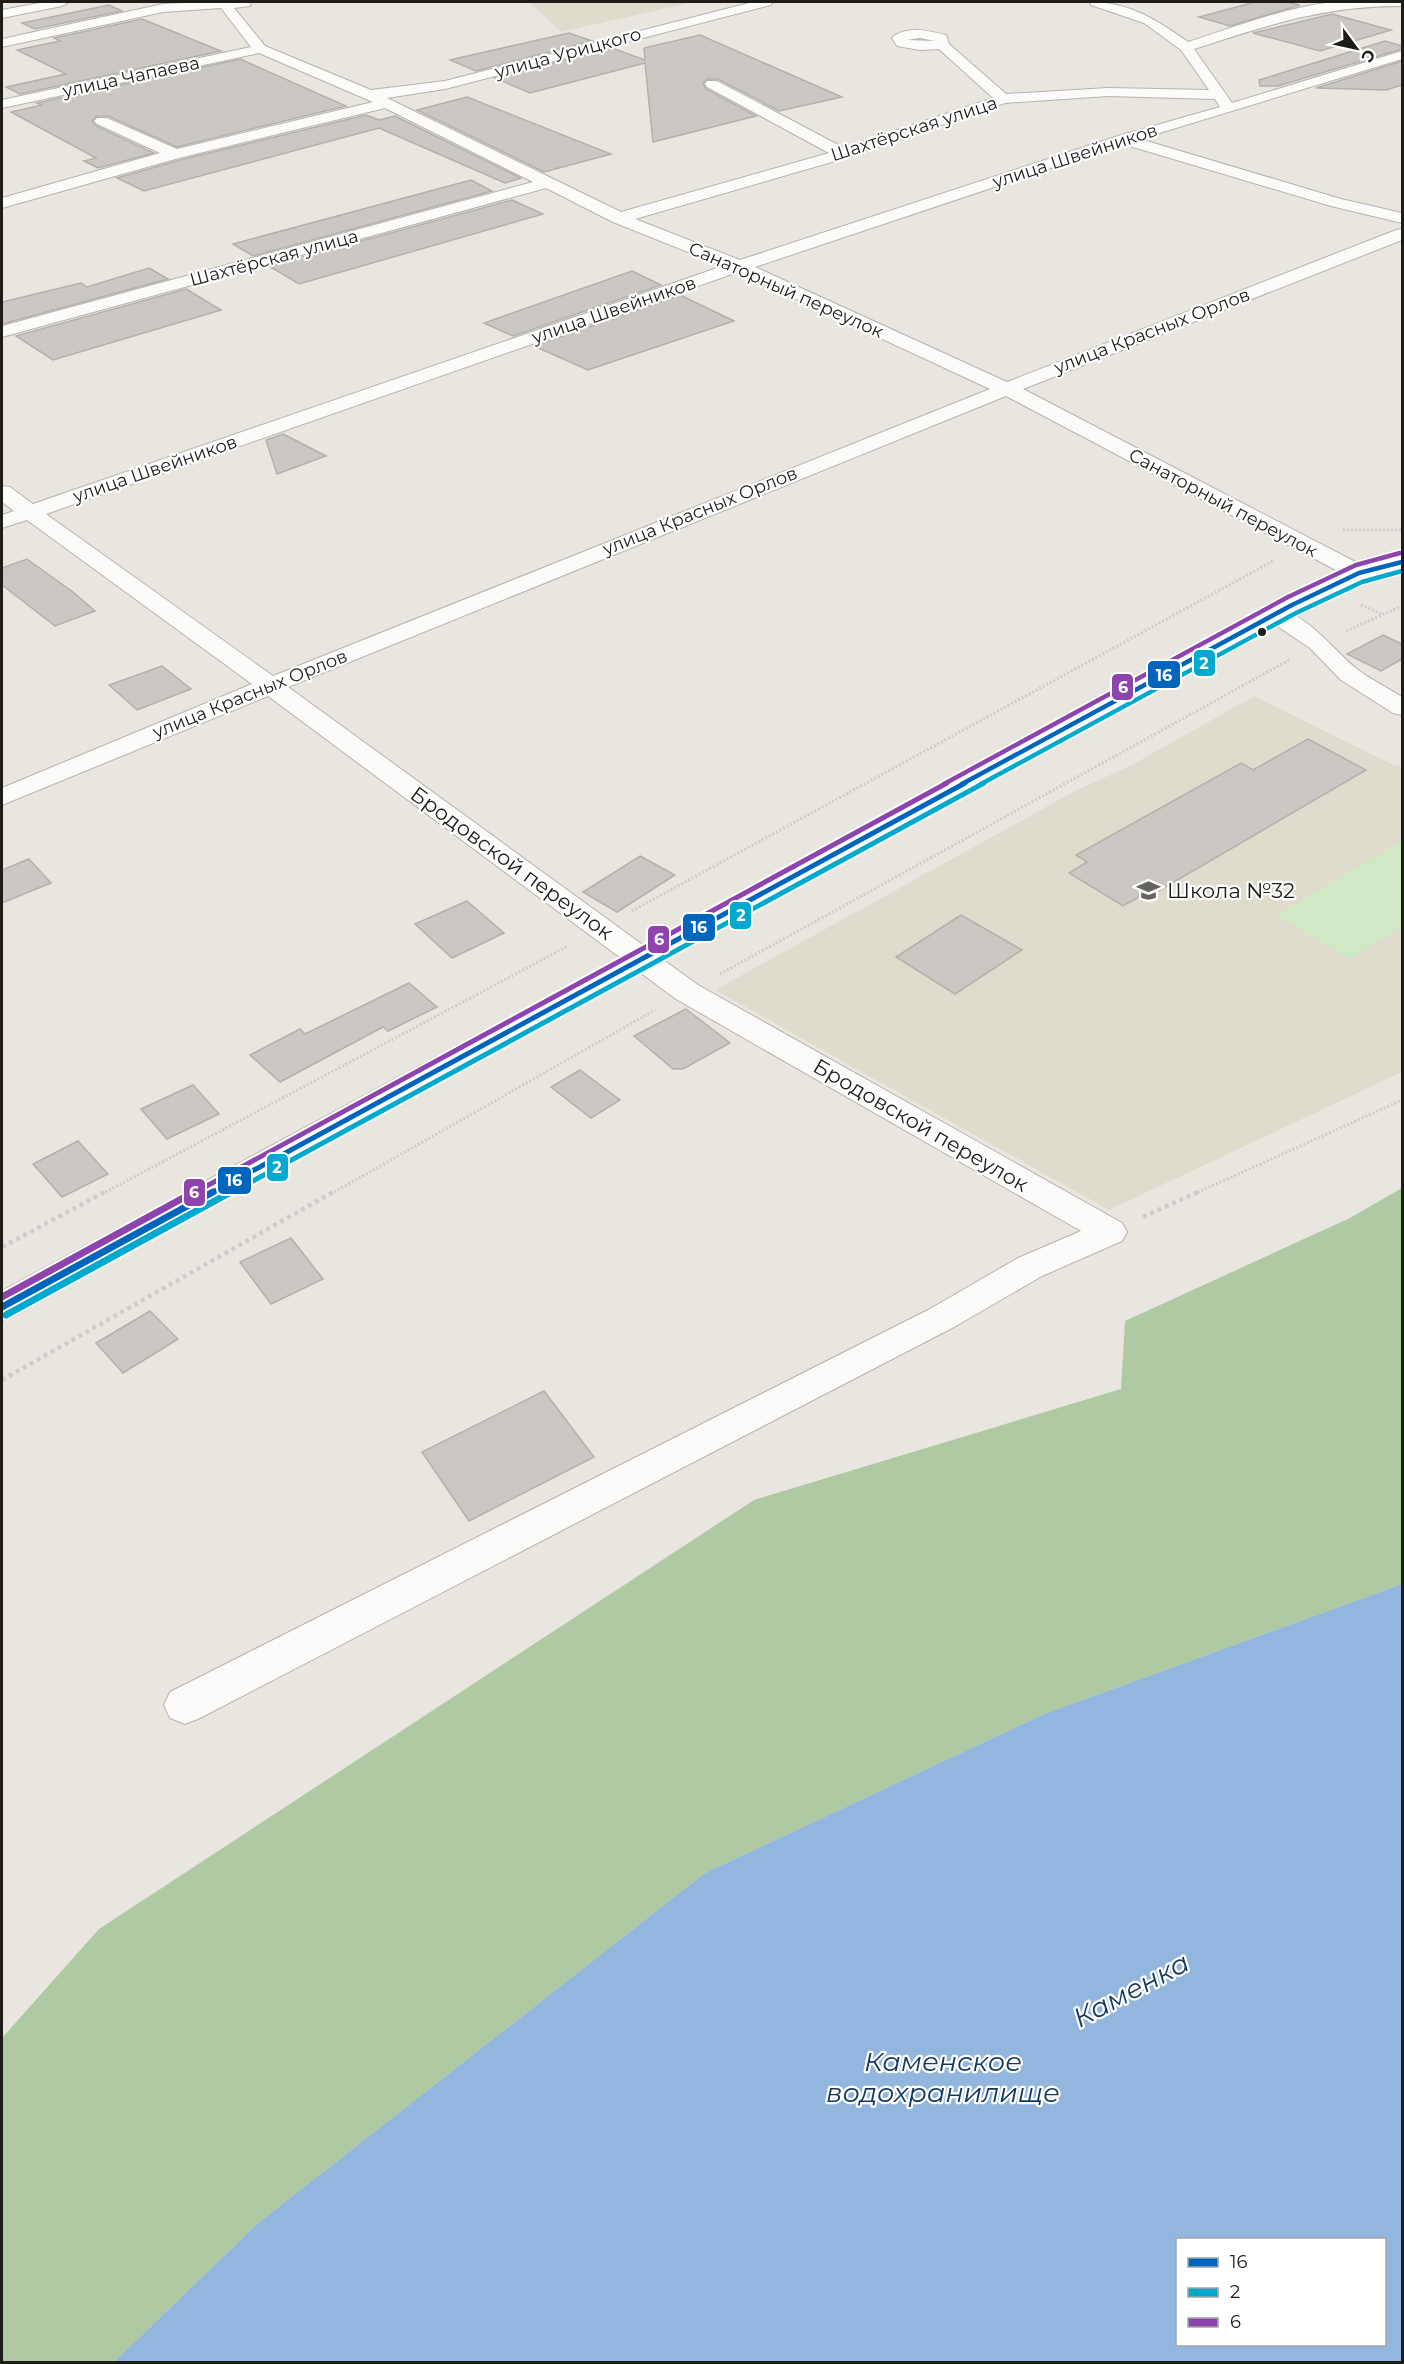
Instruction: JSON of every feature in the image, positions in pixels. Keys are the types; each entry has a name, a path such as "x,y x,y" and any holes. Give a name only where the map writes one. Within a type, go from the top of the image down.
{"street":[{"path":"2,14 62,2"},
{"path":"148,2 163,8"},
{"path":"2,43 163,8 252,2"},
{"name":"улица Урицкого","path":"369,94 397,93 445,85 766,2"},
{"path":"1096,2 1149,20 1186,47 1217,95 1229,109"},
{"path":"1186,47 1311,9 1402,2"},
{"name":"Санаторный переулок","path":"225,3 260,49 369,94 385,104 619,218 739,266 1005,388 1359,573"},
{"path":"1128,12 1148,5"},
{"path":"942,45 1003,99"},
{"name":"улица Чапаева","path":"2,104 260,49"},
{"name":"улица Швейников","path":"2,522 739,266 1123,139 1229,109 1402,55"},
{"path":"712,84 843,154"},
{"name":"Шахтёрская улица","path":"619,218 843,154 1003,99 1108,92 1217,95"},
{"path":"2,203 175,154 385,104"},
{"path":"102,121 175,154"},
{"path":"1123,139 1337,203 1402,218"},
{"name":"Шахтёрская улица","path":"2,332 547,183"},
{"name":"улица Красных Орлов","path":"2,797 269,685 1005,388 1402,234"},
{"name":"Бродовской переулок","path":"2,492 687,992 1110,1232"},
{"path":"2,1307 640,958 1276,615 1359,573 1402,562"},
{"path":"1276,615 1318,643 1350,675 1402,708"},
{"path":"185,1706 942,1318 1030,1267 1110,1232"}],"path":[{"path":"2,1247 600,929 1302,545 1334,530 1402,530"},
{"path":"1110,1232 1402,1100"}],"shaded area":[{"path":"529,2 694,2 561,32"},
{"name":"Школа №32","path":"1254,696 1391,764 1402,766 1402,1072 1109,1210 715,990 1077,790 1132,765"}],"green space":[{"path":"1402,841 1402,926 1349,959 1276,915"},
{"path":"1402,1188 1402,1584 1044,1714 705,1873 258,2223 114,2362 2,2362 2,2038 99,1929 754,1500 1121,1389 1125,1321 1350,1218"}],"water":[{"name":"Каменское водохранилище","path":"1402,1584 1402,2362 114,2362 258,2223 705,1873 1044,1714"}],"building":[{"path":"1255,2 1286,2 1300,5 1230,26 1199,17"},
{"path":"109,5 122,11 35,29 22,23"},
{"path":"1332,14 1391,30 1320,51 1253,33"},
{"path":"142,19 221,51 20,94 6,87 66,74 17,50 60,41 54,38"},
{"path":"569,33 592,41 476,71 450,60"},
{"path":"700,35 842,97 779,111 718,79 707,79 703,83 706,89 756,116 653,142 645,63 530,93 495,78 612,48 645,60 644,48"},
{"path":"1385,41 1402,46 1402,49 1278,86 1260,86 1259,80"},
{"path":"240,59 346,106 177,147 108,116 97,116 92,121 96,126 154,153 98,168 84,161 96,158 11,112 42,105 37,103"},
{"path":"1402,61 1402,85 1386,90 1316,88"},
{"path":"467,97 611,154 544,172 417,110"},
{"path":"366,115 379,120 395,116 521,178 505,183 379,128 144,191 117,178 180,160"},
{"path":"471,180 492,191 253,256 233,244"},
{"path":"512,200 543,214 299,284 269,266"},
{"path":"149,268 168,279 2,324 2,302 81,283 87,287"},
{"path":"632,271 661,285 513,336 484,323"},
{"path":"186,289 221,310 53,360 16,336"},
{"path":"680,295 734,321 588,370 534,346"},
{"path":"283,434 326,456 277,474 266,440"},
{"path":"27,559 95,611 55,626 2,585 2,568"},
{"path":"1383,635 1402,644 1402,659 1381,671 1347,654"},
{"path":"162,666 191,689 137,710 109,685"},
{"path":"1308,739 1366,770 1143,900 1139,897 1123,906 1069,873 1087,862 1076,855 1241,763 1253,770"},
{"path":"640,856 675,875 617,912 583,892"},
{"path":"29,859 51,883 2,903 2,870"},
{"path":"467,901 504,933 452,958 415,924"},
{"path":"961,915 1022,950 955,994 896,957"},
{"path":"409,983 437,1007 388,1031 383,1027 280,1082 250,1055 300,1029 305,1034"},
{"path":"686,1009 730,1043 683,1069 673,1069 634,1036"},
{"path":"580,1070 620,1100 591,1118 551,1087"},
{"path":"193,1085 219,1114 167,1139 141,1109"},
{"path":"78,1141 108,1174 62,1197 33,1164"},
{"path":"291,1238 323,1279 271,1304 240,1262"},
{"path":"150,1311 178,1339 123,1373 96,1343"},
{"path":"544,1391 594,1457 469,1521 422,1452"}],"transit line":[{"name":"6","path":"2,1297 1288,597 1356,565 1400,553"},
{"name":"16","path":"2,1307 1292,605 1359,573 1402,562"},
{"name":"2","path":"6,1315 1296,613 1362,582 1402,571"}],"place":[{"name":"Школа №32","path":"1149,890"}],"water label":[{"name":"Каменка","path":"1131,1990"}]}
